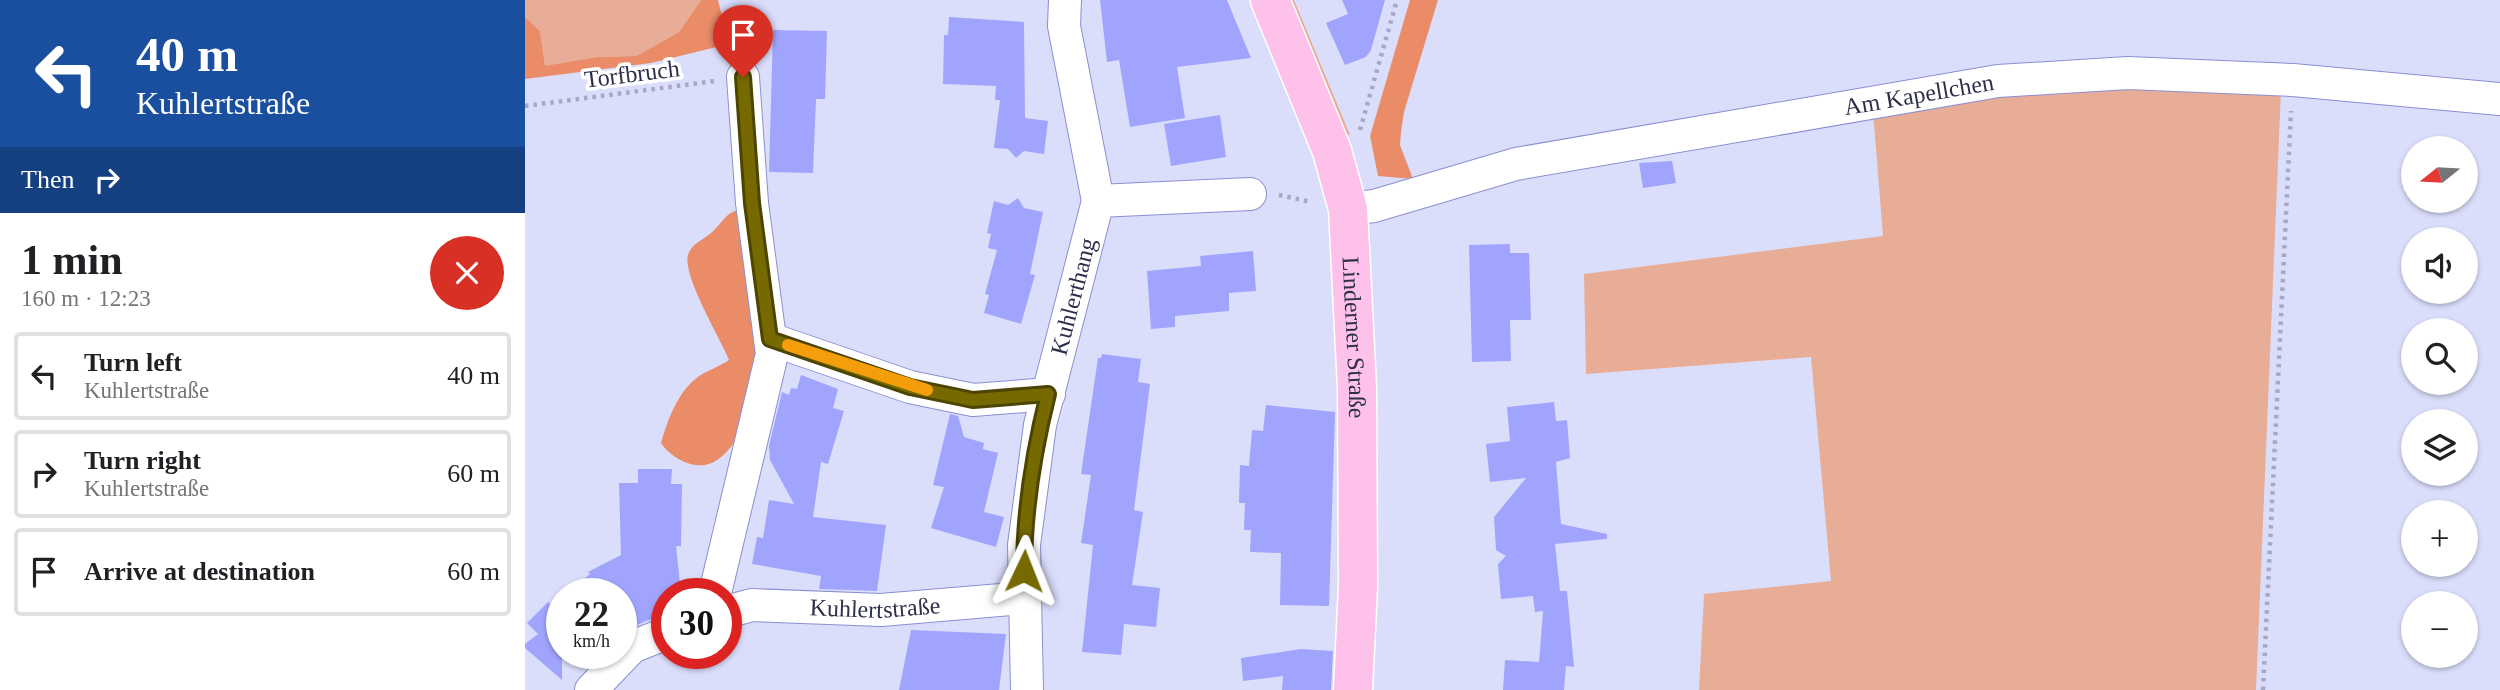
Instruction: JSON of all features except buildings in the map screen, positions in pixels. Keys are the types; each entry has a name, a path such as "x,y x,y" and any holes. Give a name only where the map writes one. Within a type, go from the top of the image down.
{"main road":[{"name":"Linderner Straße","path":"1270,0 1332,151 1348,209 1357,388 1358,586 1353,690"}],"street":[{"name":"Kuhlerthang","path":"1027,690 1024,545 1040,425 1098,201 1064,26 1065,0"},
{"name":"Am Kapellchen","path":"1348,209 1374,206 1516,164 1998,81 2128,73 2293,80 2500,99"},
{"path":"719,578 772,354 752,203 743,77"},
{"path":"1098,201 1250,194"},
{"path":"770,339 899,383 973,400 1048,394"},
{"name":"Kuhlertstraße","path":"742,608 753,605 881,610 1024,598"},
{"path":"591,690 632,647 651,639"}],"path":[{"path":"1332,151 1356,144 1397,0"},
{"name":"Torfbruch","path":"525,106 743,77"},
{"path":"2263,690 2293,80"},
{"path":"1250,194 1268,193 1348,209"}],"shaded area":[{"path":"525,0 701,0 679,32 636,56 598,57 545,67 540,31 525,17"},
{"path":"701,0 718,0 729,44 651,63 525,79 525,17 540,31 545,66 598,57 636,56 679,32"},
{"path":"1283,0 1294,0 1350,135 1340,136"},
{"path":"1410,0 1438,0 1404,112 1401,132 1400,145 1413,179 1378,176 1370,136"},
{"path":"2061,87 2281,90 2256,690 1699,690 1704,594 1831,581 1811,357 1586,374 1584,274 1883,236 1873,112"},
{"path":"744,209 758,347 754,394 742,429 733,444 710,464 696,465 681,461 661,443 675,406 685,389 702,374 729,360 696,291 688,255 694,245 729,215"}],"slow traffic":[{"path":"788,345 910,387 927,390"}],"route":[{"path":"743,77 752,203 770,339 910,387 973,400 1048,394 1040,425 1024,545 1024,571"}]}
